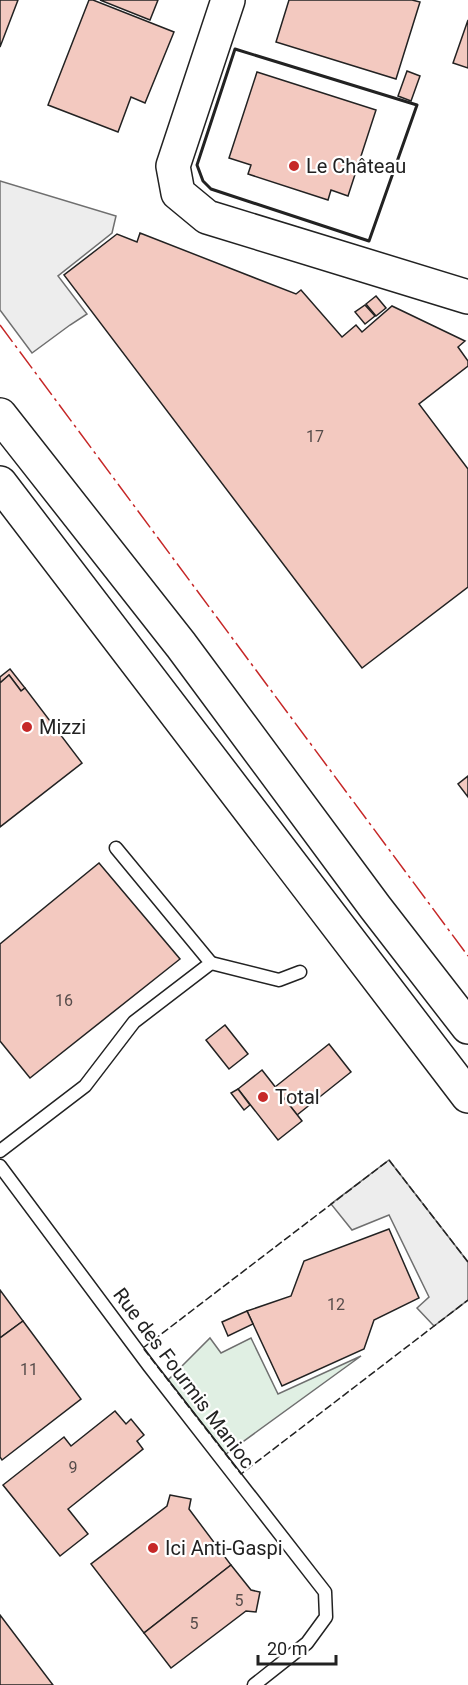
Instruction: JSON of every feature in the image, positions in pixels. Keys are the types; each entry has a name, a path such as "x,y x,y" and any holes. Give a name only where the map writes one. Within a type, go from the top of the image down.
{"main road":[{"path":"228,0 172,166 178,193 207,216 468,297"},
{"path":"0,415 181,645 375,907 468,1027"},
{"path":"0,483 468,1096"}],"lane":[{"path":"116,848 211,963 279,980 300,972"},
{"path":"0,1151 85,1086 134,1022 211,963"},
{"name":"Rue des Fourmis Manioc","path":"0,1166 149,1366 325,1592 326,1617 307,1643 254,1685"}],"green space":[{"path":"210,1338 221,1353 251,1338 278,1394 361,1356 226,1454 168,1380"}],"shaded area":[{"path":"0,181 116,216 112,233 58,276 87,314 32,353 0,310"},
{"path":"389,1160 468,1262 468,1300 434,1326 417,1308 429,1297 389,1215 352,1230 331,1204"}],"building":[{"path":"0,0 18,0 0,47"},
{"path":"89,0 174,32 145,103 131,97 118,132 48,105"},
{"path":"100,0 158,0 150,20"},
{"path":"289,0 412,0 420,2 396,79 276,42"},
{"path":"468,20 468,68 453,63"},
{"path":"407,71 420,76 411,101 398,96"},
{"path":"257,72 376,110 348,196 331,190 328,200 248,174 251,165 229,158"},
{"path":"140,233 296,294 301,290 342,337 356,325 362,332 392,306 465,341 458,347 468,361 468,366 419,404 468,469 468,587 362,668 64,275 117,234 137,242"},
{"path":"376,296 386,308 376,316 366,304"},
{"path":"365,305 375,316 365,324 355,312"},
{"path":"10,669 25,688 21,691 9,675 0,683 0,677"},
{"name":"Mizzi","path":"9,675 21,691 25,688 82,763 0,827 0,683"},
{"path":"468,776 468,797 458,784"},
{"path":"99,863 180,959 30,1078 0,1041 0,944"},
{"path":"225,1025 248,1054 229,1069 206,1040"},
{"name":"Total","path":"329,1044 351,1072 297,1115 275,1087"},
{"name":"Total","path":"262,1070 302,1121 278,1140 238,1089"},
{"path":"238,1089 250,1105 244,1110 231,1093"},
{"path":"389,1229 419,1298 374,1320 364,1349 282,1386 247,1311 291,1296 304,1261"},
{"path":"0,1290 23,1321 0,1338"},
{"path":"247,1311 253,1324 228,1336 222,1322"},
{"path":"23,1321 81,1399 2,1460 0,1457 0,1338"},
{"path":"115,1411 126,1424 131,1419 144,1435 137,1441 143,1449 68,1509 88,1534 60,1556 3,1485 64,1437 71,1446"},
{"path":"170,1495 191,1499 189,1509 231,1565 144,1633 91,1564 167,1506"},
{"path":"231,1565 251,1590 260,1592 256,1612 246,1611 171,1668 144,1633"},
{"path":"0,1615 53,1685 0,1685"}],"fence":[{"path":"468,1262 389,1160 143,1348 241,1474 468,1300"}],"wall":[{"path":"235,49 417,105 369,241 211,189 203,181 197,165 235,49"}],"power":[{"path":"0,325 468,956"}],"place":[{"name":"Le Château","path":"294,166"},
{"name":"Mizzi","path":"27,727"},
{"name":"Total","path":"263,1097"},
{"name":"Ici Anti-Gaspi","path":"153,1548"}]}
